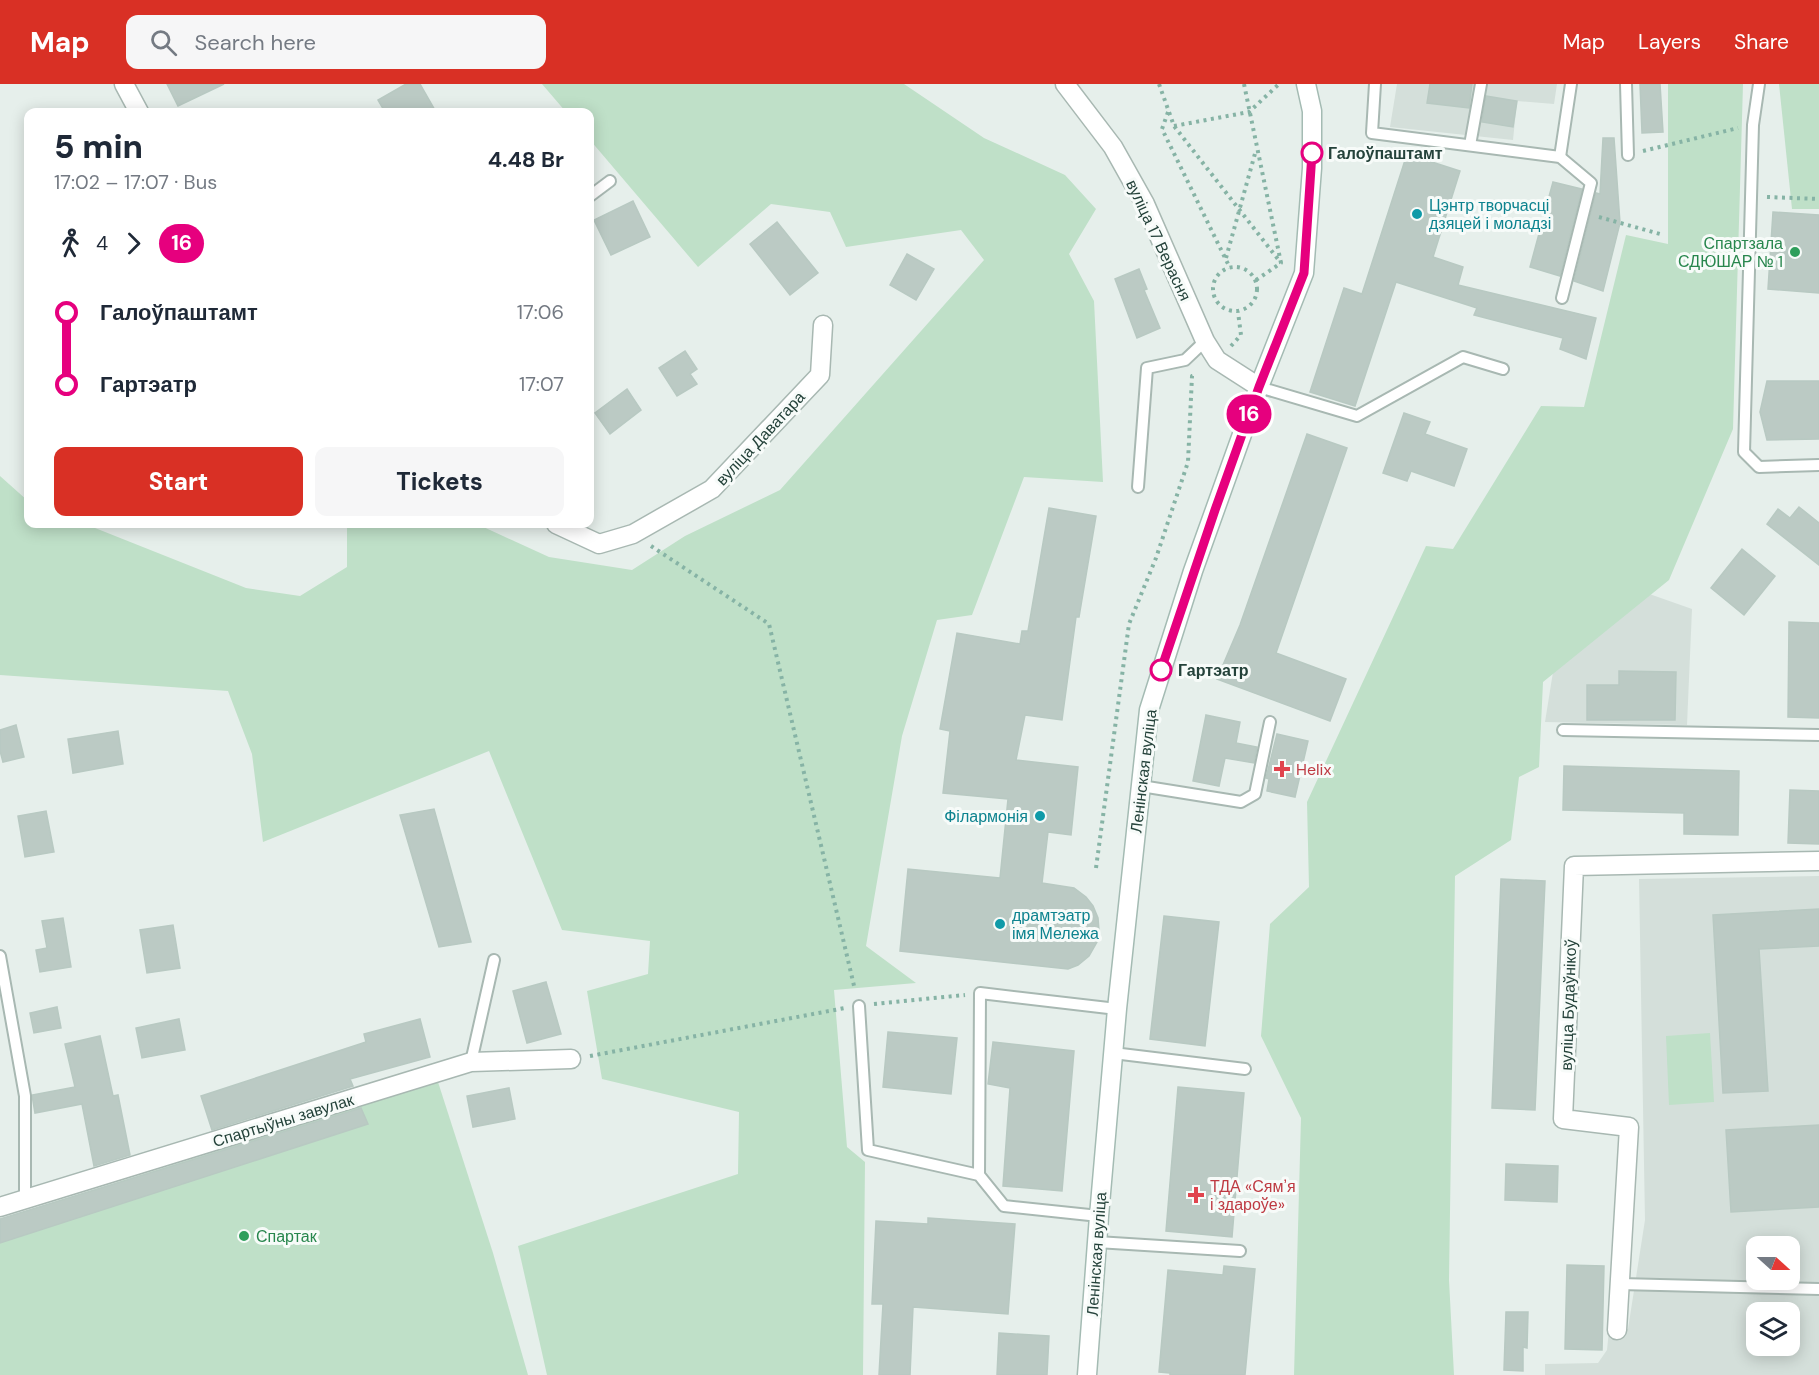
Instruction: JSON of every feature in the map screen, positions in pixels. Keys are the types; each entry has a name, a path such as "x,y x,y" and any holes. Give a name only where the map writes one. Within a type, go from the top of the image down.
{"street":[{"path":"124,84 137,108"},
{"name":"вуліца 17 Верасня","path":"1065,84 1113,147 1145,204 1205,341 1217,360 1259,387"},
{"name":"Ленінская вуліца","path":"1087,1375 1117,1009 1149,710 1193,571 1259,387 1304,273 1312,168 1312,111 1306,84"},
{"name":"вуліца Даватара","path":"565,528 599,544 633,534 712,489 820,375 823,325"},
{"name":"вуліца Будаўнікоў","path":"1617,1330 1629,1127 1563,1119 1574,866 1819,861"},
{"name":"Спартыўны завулак","path":"0,1207 471,1062 571,1059"}],"lane":[{"path":"1375,84 1372,133 1560,157 1591,183 1562,298"},
{"path":"1470,145 1481,84"},
{"path":"1560,157 1570,84"},
{"path":"1626,84 1628,155"},
{"path":"1759,84 1753,125 1744,452 1759,467 1819,465"},
{"path":"594,193 610,181"},
{"path":"1138,488 1147,368 1185,360 1205,341"},
{"path":"1259,387 1357,416 1462,357 1503,369"},
{"path":"1141,786 1241,802 1255,794 1270,722"},
{"path":"1563,730 1819,735"},
{"path":"0,956 25,1096 24,1200"},
{"path":"471,1062 494,960"},
{"path":"979,1175 980,993 1117,1009"},
{"path":"859,1006 868,1150 979,1175 1004,1206 1099,1216"},
{"path":"1113,1053 1245,1069"},
{"path":"1097,1242 1240,1251"},
{"path":"1620,1284 1819,1289"}],"path":[{"path":"1159,84 1174,126 1281,263"},
{"path":"1244,84 1281,263"},
{"path":"1174,126 1249,111 1279,84"},
{"path":"1169,111 1162,129 1230,267"},
{"path":"1628,155 1753,125"},
{"path":"1226,259 1238,208 1257,148"},
{"path":"1752,197 1819,199"},
{"path":"1583,212 1660,234"},
{"path":"1256,280 1281,263"},
{"path":"1230,267 1245,269 1256,280 1258,287 1251,306 1238,312 1232,312 1219,305 1213,291 1217,276 1230,267"},
{"path":"1096,868 1129,624 1156,558 1188,462 1192,376 1217,360 1241,335 1238,312"},
{"path":"633,534 769,624 859,1006"},
{"path":"571,1059 859,1006 980,993"}],"shaded area":[{"path":"1397,84 1557,84 1554,104 1517,101 1513,140 1390,127"},
{"path":"1604,578 1692,609 1687,725 1545,722 1561,622"},
{"path":"1819,876 1819,1375 1545,1375 1545,1364 1598,1363 1607,1350 1609,1330 1628,1329 1645,1220 1639,879"}],"green space":[{"path":"542,84 904,84 984,138 1065,175 1096,209 1069,254 1094,301 1103,482 1024,477 972,615 937,620 902,736 866,946 916,983 834,990 847,1147 865,1162 863,1375 547,1375 518,1246 738,1174 739,1112 602,1079 587,991 648,974 650,941 562,930 489,751 263,842 252,754 228,691 0,675 0,476 24,497 24,528 95,528 246,588 300,596 347,567 347,528 486,528 549,557 632,570 685,536 780,490 984,260 961,230 846,247 830,212 771,204 698,267 594,145 594,108 563,108"},
{"path":"1668,84 1743,84 1733,429 1669,580 1543,682 1539,767 1519,777 1511,840 1455,876 1449,1280 1454,1375 1294,1375 1301,1118 1261,1036 1270,924 1309,887 1307,802 1426,546 1453,549 1541,406 1584,407 1626,235 1668,244"},
{"path":"1779,84 1819,84 1819,209 1792,209"},
{"path":"1710,1033 1714,1102 1669,1105 1666,1036"},
{"name":"Спартак","path":"438,1082 493,1253 528,1375 0,1375 0,1219"}],"building":[{"path":"167,84 224,84 178,106"},
{"path":"406,84 420,84 434,108 383,108 378,100"},
{"path":"1430,84 1472,84 1469,108 1427,103"},
{"path":"1640,84 1660,84 1663,132 1642,133"},
{"path":"1486,96 1517,101 1513,127 1482,122"},
{"path":"1603,138 1614,138 1620,223 1603,291 1574,281 1596,193 1600,194"},
{"path":"1407,154 1460,171 1433,257 1463,267 1458,285 1596,318 1586,359 1560,349 1563,338 1474,315 1477,308 1396,282 1355,406 1310,392 1344,288 1362,294"},
{"path":"1553,182 1582,189 1560,276 1530,267"},
{"path":"633,201 650,237 611,255 594,220"},
{"name":"Спартзала СДЮШАР № 1","path":"1773,212 1819,215 1819,293 1768,289"},
{"path":"777,222 818,273 790,295 750,244"},
{"path":"907,254 934,269 916,300 890,285"},
{"path":"1139,269 1147,289 1144,290 1160,328 1137,338 1115,279"},
{"path":"685,351 697,369 690,374 697,384 677,396 659,368"},
{"path":"1767,381 1819,381 1819,439 1767,440 1760,412"},
{"path":"627,389 641,410 610,434 595,413"},
{"path":"1404,413 1430,422 1425,434 1467,449 1454,486 1411,471 1407,481 1383,473"},
{"path":"1307,434 1347,448 1276,653 1346,679 1330,721 1217,679 1240,625"},
{"path":"1799,507 1819,523 1819,565 1767,524 1778,509 1790,518"},
{"path":"1049,508 1096,516 1079,617 1076,617 1062,720 1025,715 1016,760 1078,767 1071,835 1048,832 1042,883 1074,888 1086,897 1098,918 1097,942 1089,956 1078,965 1068,969 900,951 908,869 1000,878 1008,799 943,793 950,731 940,729 957,633 1020,644 1022,631 1028,631"},
{"path":"1742,549 1775,576 1744,615 1711,588"},
{"path":"1789,622 1819,623 1819,718 1788,717"},
{"path":"1619,671 1676,672 1675,720 1587,720 1587,685 1619,685"},
{"path":"1206,715 1240,722 1236,743 1257,747 1254,763 1225,758 1219,786 1193,781"},
{"path":"16,725 24,757 3,762 0,751 0,730"},
{"path":"118,731 123,764 73,773 68,739"},
{"name":"Helix","path":"1277,734 1308,741 1295,797 1267,791 1269,779 1266,778"},
{"path":"1564,766 1739,771 1738,835 1684,834 1684,813 1563,810"},
{"path":"1790,790 1819,791 1819,844 1788,843"},
{"path":"434,809 471,942 439,947 400,815"},
{"path":"46,811 54,852 25,857 18,816"},
{"path":"1501,879 1545,881 1535,1110 1492,1108"},
{"path":"1819,909 1819,946 1759,949 1768,1091 1723,1093 1713,915"},
{"path":"1164,916 1219,922 1205,1046 1150,1039"},
{"path":"63,918 71,967 40,972 36,950 47,948 42,921"},
{"path":"173,925 180,968 147,973 140,930"},
{"path":"546,982 561,1034 527,1043 513,991"},
{"path":"57,1007 61,1028 34,1033 30,1013"},
{"path":"179,1019 185,1050 142,1058 136,1028"},
{"path":"420,1019 430,1057 350,1079 353,1086 212,1130 201,1096 366,1042 364,1034"},
{"path":"888,1032 957,1038 951,1094 883,1087"},
{"path":"100,1036 113,1096 118,1095 130,1155 94,1166 82,1104 35,1113 32,1095 75,1087 65,1044"},
{"path":"993,1042 1074,1051 1062,1191 1003,1186 1010,1088 988,1084"},
{"path":"1178,1087 1244,1093 1232,1237 1166,1231"},
{"path":"509,1088 515,1119 473,1127 467,1096"},
{"path":"361,1108 368,1124 0,1243 0,1219"},
{"path":"1819,1125 1819,1207 1731,1212 1726,1130"},
{"path":"1506,1164 1558,1166 1557,1202 1505,1200"},
{"path":"928,1218 1015,1224 1008,1314 913,1307 910,1375 879,1375 883,1304 872,1304 876,1221 928,1224"},
{"path":"1567,1265 1604,1266 1602,1350 1565,1349"},
{"path":"1224,1266 1255,1269 1245,1375 1170,1375 1170,1373 1159,1372 1168,1270 1223,1275"},
{"path":"1506,1312 1528,1312 1527,1348 1523,1347 1523,1371 1504,1370"},
{"path":"999,1333 1049,1336 1047,1375 997,1375"}],"bus line":[{"name":"16","path":"1161,670 1193,571 1259,387 1304,273 1312,153"}],"place":[{"name":"Галоўпаштамт","path":"1312,153"},
{"name":"Цэнтр творчасці дзяцей і моладзі","path":"1417,214"},
{"name":"Спартзала СДЮШАР № 1","path":"1795,252"},
{"name":"Гартэатр","path":"1161,670"},
{"name":"Helix","path":"1282,769"},
{"name":"Філармонія","path":"1040,816"},
{"name":"драмтэатр імя Мележа","path":"1000,924"},
{"name":"ТДА «Сямʼя і здароўе»","path":"1196,1195"},
{"name":"Спартак","path":"244,1236"}]}
